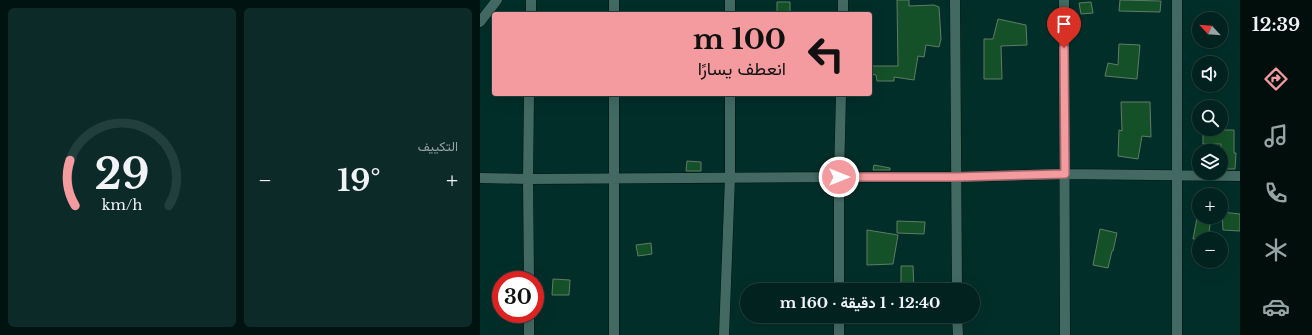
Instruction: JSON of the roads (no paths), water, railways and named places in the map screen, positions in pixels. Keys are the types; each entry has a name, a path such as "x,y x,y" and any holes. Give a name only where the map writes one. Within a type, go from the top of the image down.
{"street":[{"path":"480,22 497,0"},
{"path":"530,12 531,0"},
{"path":"614,0 614,12"},
{"path":"730,0 730,12"},
{"path":"843,0 843,12"},
{"path":"955,0 957,283"},
{"path":"1064,0 1065,335"},
{"path":"1177,0 1177,335"},
{"path":"529,96 529,271"},
{"path":"614,96 614,335"},
{"path":"724,335 730,178 730,96"},
{"path":"839,283 841,96"},
{"path":"480,178 956,177 1065,174 1240,176"},
{"path":"529,323 529,335"},
{"path":"839,323 840,335"},
{"path":"957,323 958,335"}]}
